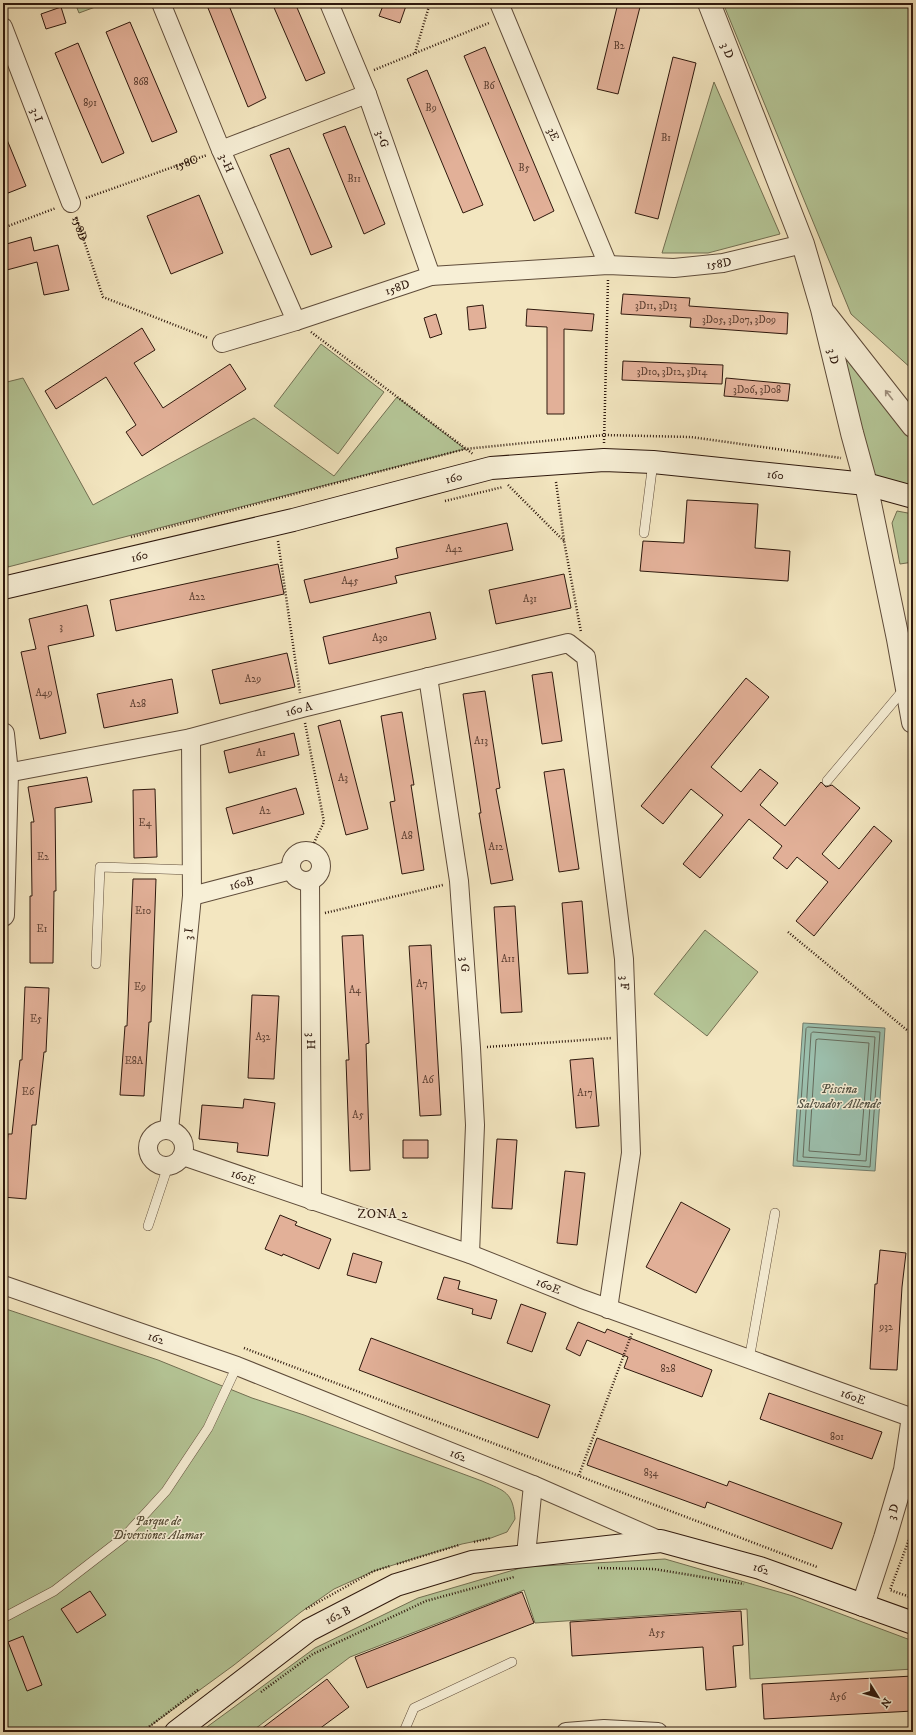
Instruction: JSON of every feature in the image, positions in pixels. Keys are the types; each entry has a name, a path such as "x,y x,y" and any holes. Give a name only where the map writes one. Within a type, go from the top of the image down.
{"main road":[{"name":"3 D","path":"708,3 803,244 822,309 866,484 913,716"},
{"path":"822,309 913,426"},
{"name":"160","path":"3,588 281,523 491,468 557,475 604,460 653,462 866,484 913,497"},
{"path":"3,734 7,773 3,915"},
{"name":"3 D","path":"863,1605 905,1470 913,1418"},
{"name":"162","path":"661,1541 760,1568 913,1623"},
{"name":"162 B","path":"176,1732 309,1630 396,1585 472,1562 661,1541"}],"street":[{"name":"3-H","path":"161,3 221,150 296,321"},
{"name":"3-G","path":"330,3 367,94 431,276"},
{"name":"3E","path":"502,10 608,265"},
{"name":"3-I","path":"3,27 71,203"},
{"path":"221,150 367,94"},
{"name":"158D","path":"222,344 431,276 608,265 681,267 723,263 803,244"},
{"name":"160 A","path":"7,773 191,738 302,708 568,643 586,657"},
{"name":"3 F","path":"586,657 624,959 631,1153 608,1309"},
{"name":"3 G","path":"428,677 459,881 475,1125 470,1254"},
{"name":"3 I","path":"169,1130 192,896 191,738"},
{"path":"303,850 315,853 320,858 321,870 315,879 310,881 299,880 294,876 291,870 290,864 293,857 303,850"},
{"name":"160B","path":"192,896 291,870"},
{"name":"3 H","path":"310,881 309,917 312,1201"},
{"path":"169,1130 175,1132 180,1136 184,1149 183,1156 174,1164 168,1166 156,1163 149,1154 149,1141 157,1132 169,1130"},
{"name":"160E","path":"183,1156 470,1254 608,1309 913,1418"},
{"name":"162","path":"3,1285 237,1366 533,1485 661,1541"},
{"path":"526,1555 533,1485"},
{"path":"566,1732 604,1729 658,1732"}],"lane":[{"path":"644,533 653,462"},
{"path":"827,781 907,685"},
{"path":"96,964 100,867 192,870"},
{"path":"148,1226 168,1166"},
{"path":"749,1360 775,1213"},
{"path":"3,1618 54,1591 124,1537 166,1491 208,1428 237,1366"},
{"path":"407,1732 405,1729 414,1708 512,1662"}],"path":[{"path":"414,53 430,3"},
{"path":"359,76 414,53 502,10"},
{"name":"158C","path":"3,228 221,150"},
{"name":"158D","path":"71,203 103,297 222,344"},
{"path":"604,460 608,265"},
{"path":"296,321 491,468 564,541"},
{"path":"557,475 564,541 586,657"},
{"path":"439,502 508,485 516,485"},
{"path":"277,541 285,539"},
{"path":"309,917 459,881"},
{"path":"788,932 913,1035"},
{"path":"471,1048 626,1037"},
{"path":"579,1475 637,1319"},
{"path":"244,1348 817,1567"},
{"path":"913,1529 890,1590 913,1598"},
{"path":"594,1568 654,1569 750,1586"},
{"path":"256,1695 313,1654 426,1601 517,1576"}],"green space":[{"path":"75,3 106,3 79,13"},
{"path":"723,3 913,3 913,370 851,314"},
{"path":"714,82 780,234 708,253 662,253"},
{"path":"321,344 384,392 338,454 274,406"},
{"path":"840,346 913,441 913,487 870,475"},
{"path":"23,378 93,505 254,418 334,476 397,397 465,449 8,567 3,545 3,383"},
{"path":"897,511 913,514 913,562 900,564 892,523"},
{"path":"705,930 758,972 707,1036 654,994"},
{"name":"Parque de Diversiones Alamar","path":"3,1308 158,1360 252,1398 304,1415 497,1487 510,1498 515,1519 507,1532 491,1538 462,1544 374,1571 334,1589 301,1612 234,1665 142,1732 3,1732"},
{"path":"665,1559 793,1596 913,1641 913,1669 750,1679 747,1609 535,1623 524,1590 350,1657 251,1732 200,1732 315,1648 418,1598 524,1567"}],"water":[{"name":"Piscina Salvador Allende","path":"803,1023 885,1028 875,1171 793,1166"}],"building":[{"path":"218,3 228,3 266,98 248,107 208,8"},
{"path":"272,3 295,3 325,73 306,81"},
{"path":"384,3 407,3 400,23 379,16"},
{"path":"618,3 641,3 618,94 597,89"},
{"path":"61,7 66,23 46,29 41,14"},
{"path":"130,22 177,132 152,142 106,32"},
{"path":"78,43 124,153 102,163 55,53"},
{"path":"485,47 554,211 534,221 464,56"},
{"path":"673,57 696,63 658,219 635,213"},
{"path":"427,70 483,205 463,213 407,79"},
{"path":"345,126 385,224 364,234 323,134"},
{"path":"3,130 26,186 3,195"},
{"path":"289,148 332,247 311,255 270,155"},
{"path":"199,195 223,253 171,274 147,216"},
{"path":"31,237 34,251 58,245 69,290 44,295 37,262 3,271 3,245"},
{"path":"623,294 690,298 689,306 788,313 787,334 690,327 691,318 621,314"},
{"path":"483,305 486,328 469,330 467,307"},
{"path":"527,309 594,314 592,331 564,329 564,414 547,414 547,327 526,326"},
{"path":"436,314 442,334 430,338 424,318"},
{"path":"142,328 155,350 134,363 163,408 230,364 246,389 142,456 126,432 136,425 106,377 56,409 45,391"},
{"path":"623,361 723,365 722,384 622,380"},
{"path":"726,378 790,384 788,401 724,396"},
{"path":"687,500 758,504 755,548 790,551 788,581 640,571 643,541 684,543"},
{"path":"507,523 513,550 395,576 397,583 310,603 304,580 398,558 396,548"},
{"path":"278,564 284,594 116,631 110,600"},
{"path":"564,574 571,608 496,624 489,590"},
{"path":"87,605 94,636 48,646 66,733 40,739 21,652 36,649 29,619"},
{"path":"430,612 436,639 329,664 323,637"},
{"path":"287,653 295,687 220,704 212,670"},
{"path":"552,672 562,741 542,744 532,675"},
{"path":"746,678 769,697 711,767 741,792 760,769 778,783 760,805 785,826 821,782 826,787 832,785 860,808 822,854 839,869 874,826 892,841 814,936 796,921 828,882 797,857 787,869 773,858 782,846 749,819 700,878 683,864 723,815 691,789 663,824 641,806"},
{"path":"172,679 178,713 104,728 97,694"},
{"path":"485,691 500,788 496,789 513,880 491,884 479,813 481,813 463,694"},
{"path":"402,712 414,785 411,785 424,870 402,874 390,802 395,801 381,716"},
{"path":"340,720 368,829 346,835 318,726"},
{"path":"294,733 299,755 229,773 224,751"},
{"path":"564,769 579,869 559,872 544,772"},
{"path":"87,777 92,802 55,808 56,891 54,891 53,963 30,963 30,896 32,896 31,822 34,822 28,787"},
{"path":"296,788 304,814 233,834 226,808"},
{"path":"155,789 157,857 134,858 133,790"},
{"path":"133,879 156,879 151,1022 149,1022 144,1096 120,1095 125,1026 127,1026"},
{"path":"582,901 588,973 568,974 562,903"},
{"path":"515,906 522,1012 501,1013 494,907"},
{"path":"363,935 369,1043 366,1044 370,1170 350,1171 346,1060 349,1060 342,936"},
{"path":"431,945 441,1115 420,1116 409,946"},
{"path":"25,987 49,988 46,1052 44,1052 36,1125 32,1125 26,1199 3,1197 8,1134 12,1134 20,1060 22,1060"},
{"path":"252,995 279,996 274,1079 248,1078"},
{"path":"593,1058 599,1126 576,1128 570,1060"},
{"path":"244,1099 275,1103 268,1156 237,1152 238,1143 199,1139 202,1105 243,1108"},
{"path":"497,1139 517,1140 512,1209 492,1208"},
{"path":"403,1140 428,1140 428,1158 403,1158"},
{"path":"565,1171 585,1173 577,1245 557,1243"},
{"path":"681,1202 730,1229 696,1293 646,1267"},
{"path":"280,1215 297,1222 295,1225 331,1239 319,1269 283,1254 282,1256 265,1249"},
{"path":"880,1250 906,1253 902,1287 897,1370 870,1369 875,1284 877,1284"},
{"path":"353,1253 382,1262 376,1283 347,1275"},
{"path":"444,1277 460,1281 458,1289 497,1300 491,1319 472,1314 473,1309 437,1299"},
{"path":"521,1304 546,1313 532,1352 507,1343"},
{"path":"578,1322 605,1333 607,1329 712,1370 702,1397 624,1368 628,1357 587,1340 580,1356 566,1349"},
{"path":"371,1338 550,1405 538,1438 359,1370"},
{"path":"769,1393 882,1432 872,1459 760,1419"},
{"path":"597,1438 727,1486 729,1481 842,1523 832,1549 707,1502 705,1508 587,1465"},
{"path":"90,1591 106,1615 77,1633 61,1609"},
{"path":"522,1592 534,1623 367,1688 355,1657"},
{"path":"741,1611 743,1645 733,1646 736,1687 706,1690 703,1647 572,1656 570,1622"},
{"path":"23,1636 42,1685 27,1691 8,1642"},
{"path":"913,1676 913,1711 764,1719 762,1684"},
{"path":"327,1679 349,1707 315,1732 257,1732"}],"district":[{"name":"ZONA 2","path":"383,1214"}]}
